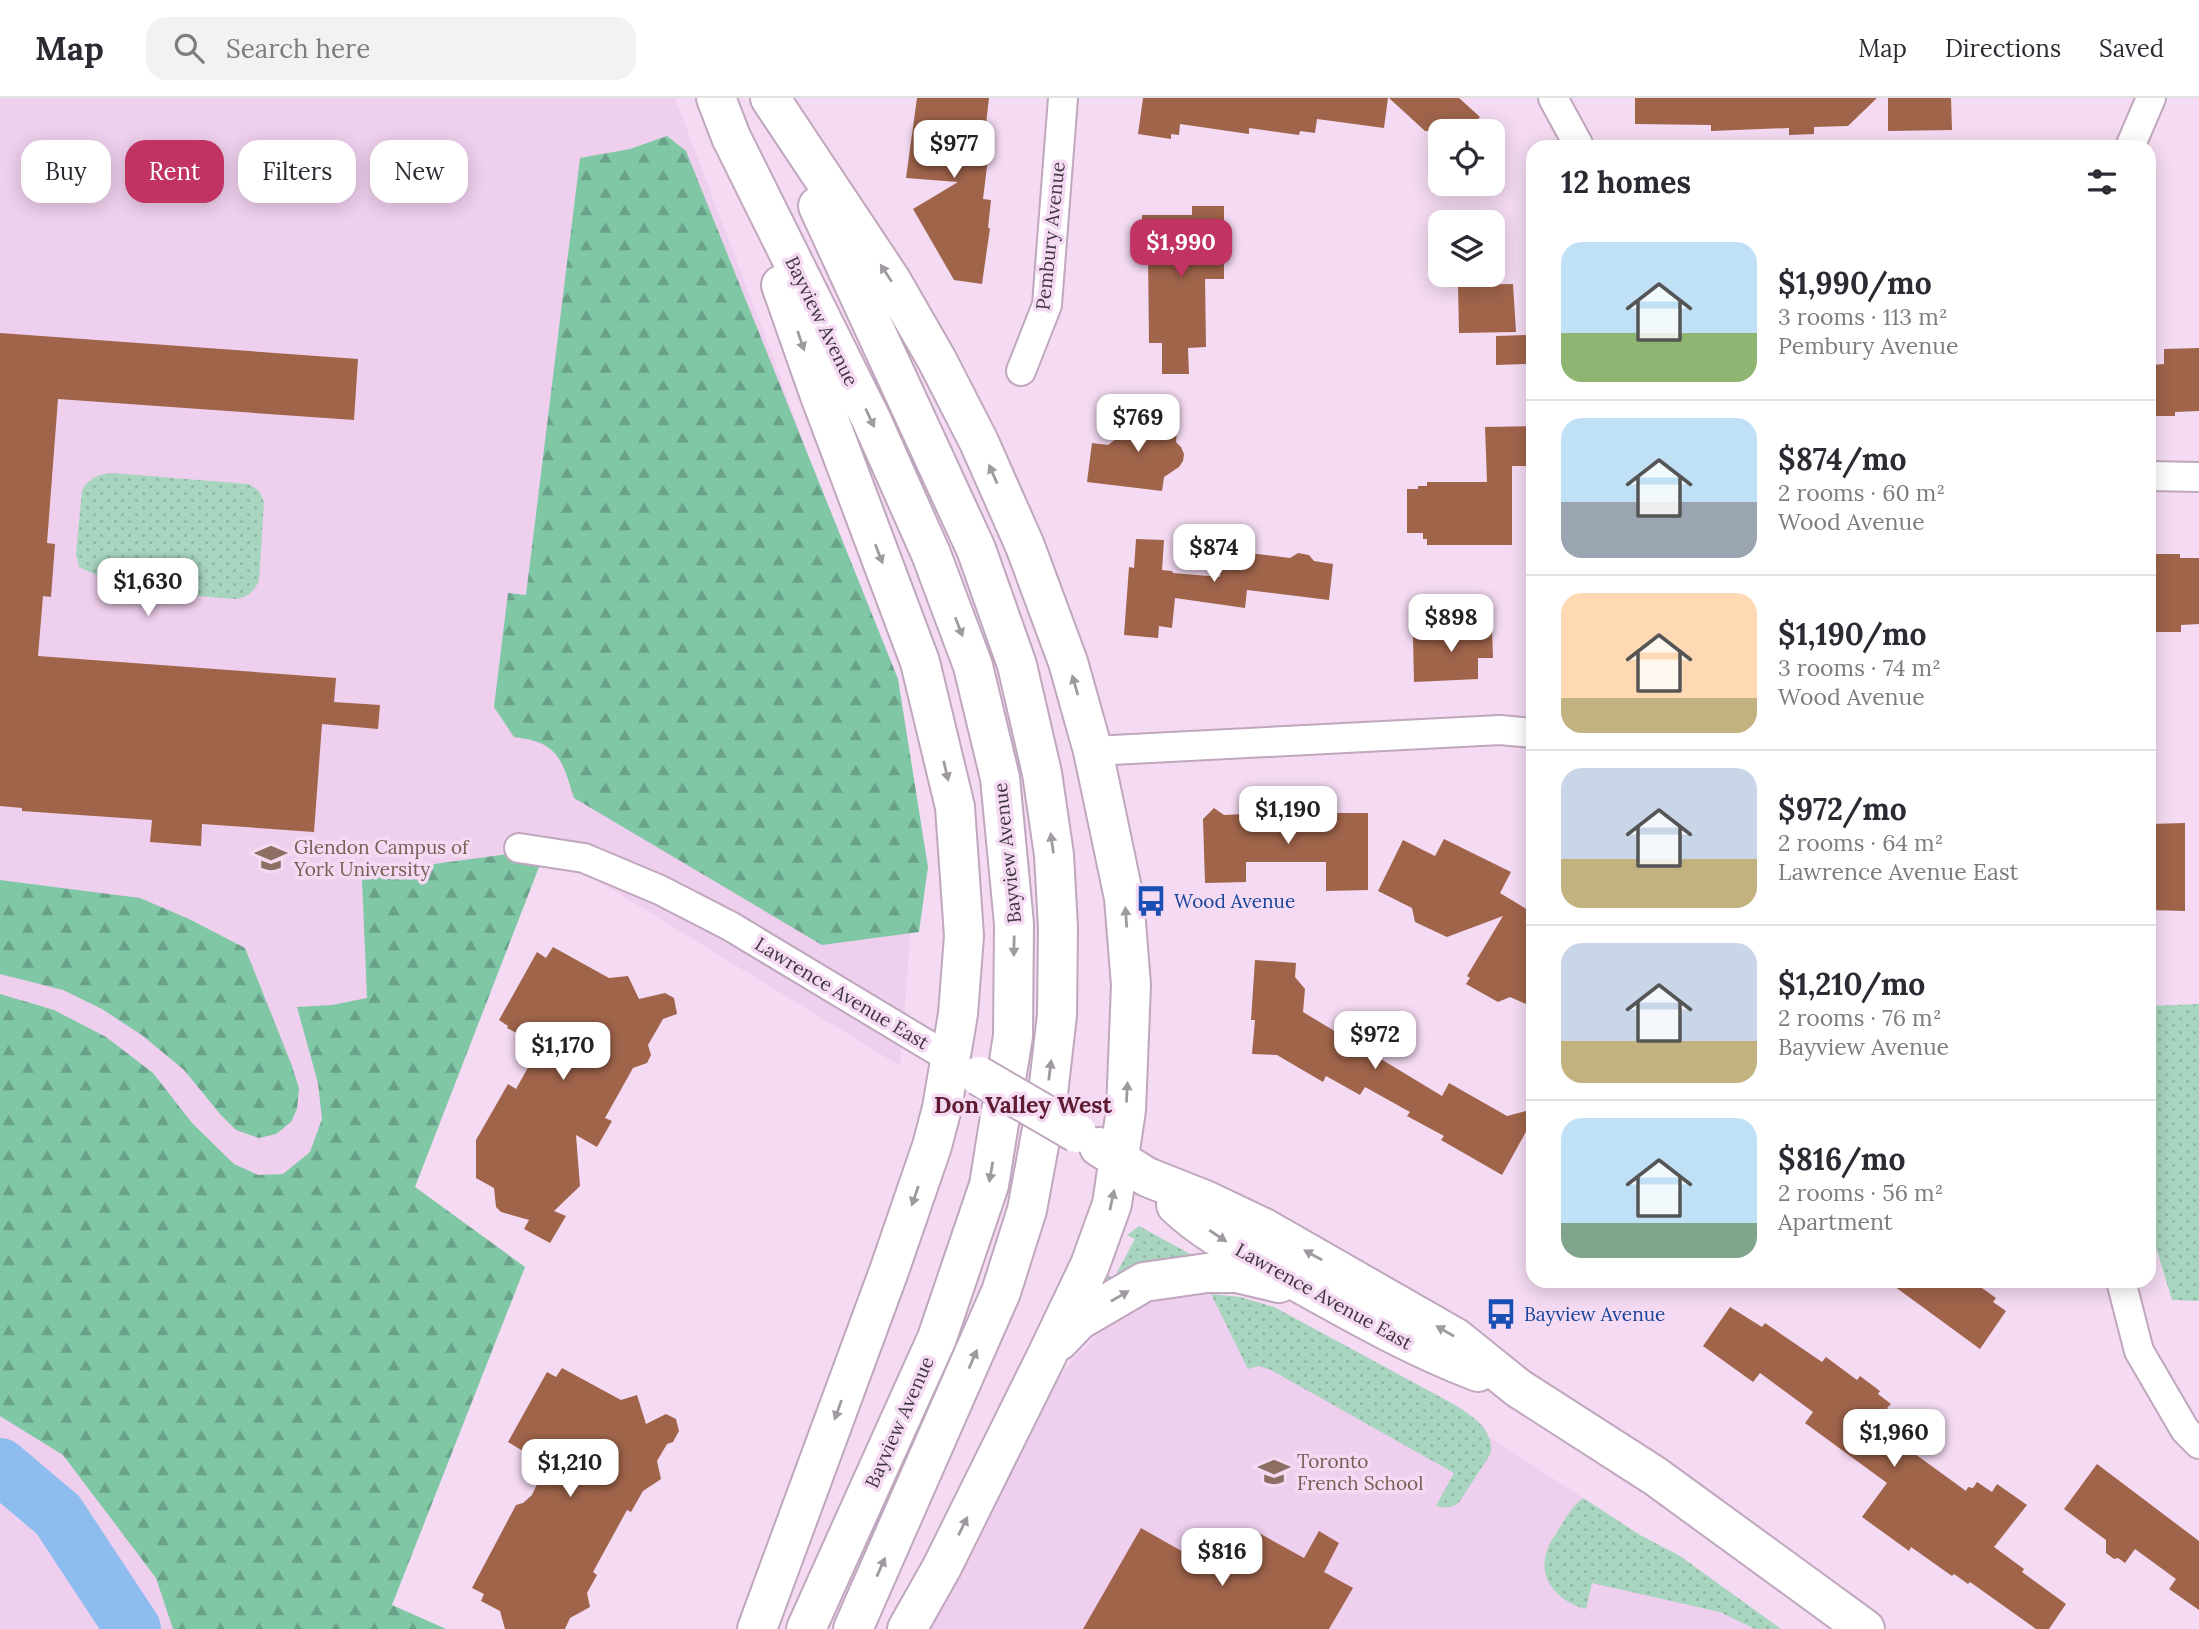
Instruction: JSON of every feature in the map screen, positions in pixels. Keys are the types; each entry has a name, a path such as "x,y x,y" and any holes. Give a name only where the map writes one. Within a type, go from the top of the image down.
{"main road":[{"name":"Bayview Avenue","path":"716,98 731,137 871,419 931,554 973,666 1000,778 1014,925 1013,1036 989,1185 937,1338 806,1629"},
{"path":"769,98 891,280 937,360 979,442 1025,546 1068,662 1093,751 1125,898 1131,985 1126,1110 1133,1168 1112,1204 1090,1265 1048,1353 942,1567 907,1629"},
{"path":"769,98 976,549 1017,666 1042,773 1054,855 1058,928 1057,1015 1047,1102 1027,1210 1001,1292 853,1629"},
{"path":"731,137 819,393 920,662 955,807 964,936 958,1014 965,1068 942,1108 889,1271 757,1629"},
{"name":"Lawrence Avenue East","path":"965,1068 1133,1168 1264,1228 1456,1338 1518,1388 1655,1476 1865,1629"},
{"name":"Lawrence Avenue East","path":"1133,1168 1223,1240 1430,1354 1518,1388"},
{"path":"1048,1353 1079,1320 1144,1282 1207,1273 1237,1273 1316,1292"}],"street":[{"name":"Pembury Avenue","path":"1021,371 1047,305 1063,98"},
{"path":"1553,98 1576,140"},
{"path":"2133,140 2151,98"},
{"path":"2156,476 2199,477"},
{"path":"1093,751 1486,731 1526,733"},
{"name":"Lawrence Avenue East","path":"519,848 584,858 660,890 730,926 965,1068"},
{"path":"2123,1288 2138,1351 2185,1430 2199,1444"}],"shaded area":[{"name":"Glendon Campus of York University","path":"0,98 675,98 779,373 873,641 916,867 900,1066 546,849 415,1187 525,1267 392,1605 446,1629 0,1629"},
{"name":"Toronto French School","path":"1203,1294 1240,1297 1274,1307 1457,1406 1479,1421 1488,1436 1640,1535 1680,1556 1781,1629 924,1629 1047,1394 1073,1359 1103,1330 1140,1306 1171,1296"}],"green space":[{"path":"667,136 686,151 898,679 928,867 919,932 822,945 574,798 562,763 550,748 529,739 514,737 494,707 508,593 526,595 580,158 630,149"},
{"path":"113,473 248,484 256,489 264,503 259,581 252,591 247,596 235,599 146,592 146,579 96,575 79,567 76,554 82,490 95,477"},
{"path":"546,849 415,1187 525,1267 392,1605 446,1629 173,1629 156,1578 63,1455 0,1416 0,994 54,1010 106,1037 153,1073 192,1123 234,1164 258,1175 283,1174 310,1152 322,1119 318,1083 297,1007 332,1005 367,998 362,879 390,870"},
{"path":"0,880 140,898 189,919 245,948 299,1088 297,1109 291,1122 276,1134 259,1138 236,1130 184,1070 143,1036 102,1009 63,990 0,974"},
{"path":"2199,1004 2199,1301 2172,1300 2156,1247 2156,1006"},
{"path":"1139,1226 1201,1260 1089,1302 1098,1271 1114,1278 1135,1239 1127,1235"},
{"path":"1211,1294 1240,1297 1274,1307 1457,1406 1476,1420 1489,1437 1491,1453 1460,1501 1449,1507 1436,1506 1454,1473 1271,1370 1259,1366 1248,1369"},
{"path":"1583,1498 1640,1535 1680,1556 1781,1629 1755,1629 1720,1612 1592,1583 1586,1609 1567,1601 1552,1588 1547,1579 1545,1559 1552,1540 1570,1512"}],"building":[{"path":"917,98 989,98 985,133 991,134 983,199 991,200 990,228 982,284 954,280 913,209 958,182 906,178"},
{"path":"1143,98 1388,98 1384,128 1317,119 1315,133 1300,131 1299,135 1249,128 1249,134 1180,124 1179,135 1171,134 1171,139 1138,134"},
{"path":"1389,98 1459,98 1480,117 1428,119 1428,131"},
{"path":"1635,98 1877,98 1848,126 1814,127 1814,134 1789,135 1789,128 1711,131 1711,125 1635,124"},
{"path":"1888,98 1951,98 1952,130 1888,131"},
{"path":"1192,206 1224,206 1224,279 1205,279 1206,347 1188,348 1189,374 1162,374 1162,343 1149,343 1148,252 1142,252 1138,229 1142,224 1142,215 1192,215"},
{"path":"1505,284 1513,284 1516,332 1459,333 1458,287 1505,287"},
{"path":"0,333 358,359 354,420 58,399 47,543 55,544 51,597 43,596 38,656 336,678 334,702 380,705 378,729 322,724 314,832 202,824 201,846 150,842 152,820 22,811 22,808 0,806"},
{"path":"1526,335 1526,364 1496,365 1496,336"},
{"path":"2199,348 2199,411 2175,412 2175,416 2156,416 2156,365 2164,364 2164,349"},
{"path":"1134,409 1160,412 1159,418 1178,421 1176,442 1184,454 1183,461 1164,477 1162,491 1087,482 1092,443 1108,445 1131,428"},
{"path":"1526,426 1526,466 1512,466 1512,545 1427,545 1423,533 1407,533 1407,489 1427,486 1427,482 1487,482 1485,427"},
{"path":"1136,539 1164,540 1162,570 1173,573 1220,577 1223,550 1290,558 1298,553 1309,555 1314,561 1333,564 1329,600 1247,590 1245,608 1175,598 1172,628 1159,626 1158,638 1124,635 1129,567 1134,568"},
{"path":"2156,554 2180,554 2180,558 2199,558 2199,624 2181,625 2181,632 2156,632"},
{"path":"1465,625 1465,630 1492,630 1493,658 1478,658 1478,679 1414,682 1413,637 1437,638 1437,626"},
{"path":"1262,799 1263,827 1311,827 1312,813 1368,813 1368,890 1326,891 1326,862 1246,862 1246,882 1205,883 1203,819 1214,808 1224,815 1244,814"},
{"path":"2185,823 2185,911 2156,910 2156,824"},
{"path":"1444,839 1511,872 1500,893 1526,909 1526,1004 1510,997 1498,1002 1466,984 1470,978 1467,976 1503,916 1447,937 1415,922 1412,908 1378,891 1403,840 1435,856"},
{"path":"553,947 609,978 628,976 639,999 665,993 674,998 677,1014 663,1019 648,1045 651,1055 647,1063 633,1068 605,1118 612,1121 597,1147 576,1135 580,1186 554,1211 566,1216 550,1243 524,1229 529,1220 501,1212 496,1207 494,1188 476,1178 476,1140 508,1084 516,1089 540,1046 507,1028 508,1026 499,1020 537,952 546,958"},
{"path":"1255,960 1296,963 1295,977 1305,989 1303,1012 1442,1096 1449,1083 1507,1116 1526,1111 1526,1132 1502,1175 1441,1140 1444,1136 1407,1116 1410,1112 1365,1087 1360,1095 1326,1076 1323,1082 1277,1055 1252,1054 1255,1020 1251,1020"},
{"path":"1897,1288 1982,1288 1996,1298 1993,1302 2006,1311 1980,1349"},
{"path":"1730,1307 1762,1327 1765,1323 1822,1362 1826,1357 1857,1380 1860,1376 1880,1391 1878,1394 1891,1404 1887,1408 1901,1419 1889,1435 1966,1491 1968,1487 1973,1488 1977,1482 1992,1492 1997,1484 2027,1505 1994,1547 2024,1569 2022,1572 2066,1604 2049,1629 2036,1629 1970,1582 1968,1584 1954,1574 1952,1576 1911,1547 1909,1551 1862,1517 1887,1483 1805,1423 1813,1412 1760,1373 1753,1382 1703,1346"},
{"path":"562,1368 621,1400 637,1395 646,1424 666,1414 676,1419 679,1431 657,1461 661,1479 643,1491 631,1512 627,1510 593,1572 597,1575 587,1593 590,1607 570,1618 565,1629 505,1629 500,1611 481,1601 484,1594 472,1588 516,1505 532,1495 546,1465 508,1442 547,1372 556,1377"},
{"path":"2097,1464 2199,1541 2199,1610 2169,1589 2176,1579 2135,1549 2125,1563 2118,1558 2114,1559 2106,1553 2106,1540 2064,1509"},
{"path":"1141,1528 1192,1557 1197,1549 1216,1559 1222,1548 1242,1559 1257,1532 1304,1558 1319,1531 1339,1543 1324,1572 1353,1588 1329,1629 1083,1629"}],"waterway":[{"path":"0,1466 58,1515 133,1629"}],"place":[{"name":"Glendon Campus of York University","path":"271,858"},
{"name":"Wood Avenue","path":"1151,901"},
{"name":"Bayview Avenue","path":"1501,1314"},
{"name":"Toronto French School","path":"1274,1472"}],"district":[{"name":"Don Valley West","path":"1023,1104"}]}
